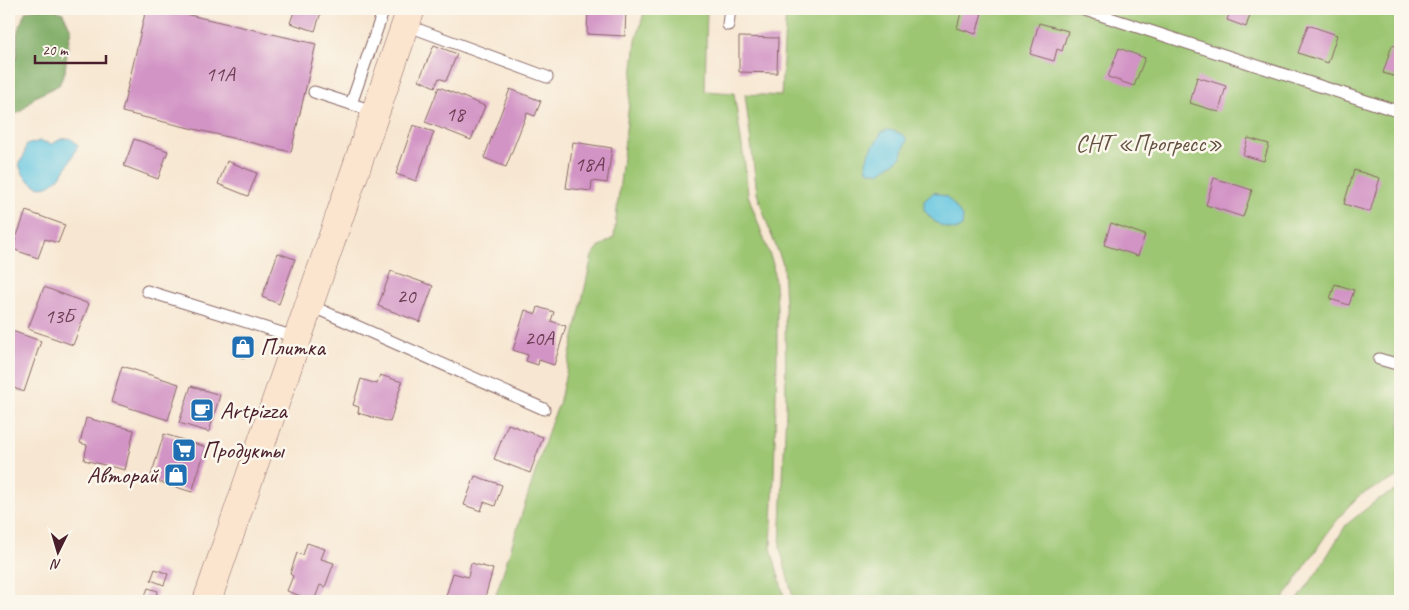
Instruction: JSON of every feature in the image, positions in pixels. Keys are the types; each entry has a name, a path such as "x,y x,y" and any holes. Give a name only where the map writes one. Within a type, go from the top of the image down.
{"main road":[{"path":"207,601 309,305 364,108 409,17"}],"lane":[{"path":"314,92 364,108 384,9"},
{"path":"728,25 730,9"},
{"path":"1082,9 1400,112"},
{"path":"409,17 547,77"},
{"path":"147,291 298,338"},
{"path":"309,305 544,409"},
{"path":"1379,359 1400,365"}],"green space":[{"path":"34,9 53,9 63,13 71,30 65,72 59,85 35,97 21,111 9,118 9,79 17,55 17,34 25,12"},
{"path":"645,9 707,9 705,91 734,93 748,195 773,264 777,306 777,361 771,548 784,601 494,601 551,423 559,404 592,256 597,249 614,237 636,41"},
{"name":"СНТ «Прогресс»","path":"786,9 1400,9 1400,476 1360,495 1346,509 1328,532 1282,601 794,601 780,548 786,408 783,264 757,193 745,94 781,96"},
{"path":"1400,488 1400,601 1297,601 1346,525 1377,500"}],"water":[{"path":"888,130 903,135 907,139 902,155 879,173 867,170 866,162 868,155 882,132"},
{"path":"70,138 78,145 66,168 54,182 40,187 32,183 25,176 19,163 24,156 26,145 40,141 52,144 61,139"},
{"path":"934,192 947,197 954,205 963,218 962,226 956,230 941,226 924,210 924,201"}],"building":[{"path":"146,9 163,9 316,44 291,152 122,112"},
{"path":"295,9 322,9 315,31 290,23"},
{"path":"588,9 626,9 625,36 587,34"},
{"path":"962,9 983,9 976,34 957,28"},
{"path":"1231,9 1252,9 1246,27 1227,20"},
{"path":"1039,23 1068,31 1062,51 1057,49 1054,61 1030,54"},
{"path":"1308,25 1337,35 1328,63 1298,53"},
{"path":"739,37 778,38 777,73 739,72"},
{"path":"434,45 457,54 446,81 439,78 435,87 419,80"},
{"path":"1392,45 1400,47 1400,78 1383,73"},
{"path":"1119,48 1145,58 1134,86 1108,77"},
{"path":"1197,77 1226,86 1219,112 1190,103"},
{"path":"439,87 485,106 471,140 425,122"},
{"path":"510,89 541,101 535,116 527,113 506,167 484,158"},
{"path":"413,125 434,132 416,181 396,174"},
{"path":"1248,138 1269,144 1264,161 1243,155"},
{"path":"134,139 168,151 158,179 124,166"},
{"path":"573,142 612,148 607,183 592,181 591,191 566,188"},
{"path":"227,161 257,173 248,196 218,184"},
{"path":"1354,170 1380,178 1370,212 1344,204"},
{"path":"1214,178 1252,190 1243,217 1206,205"},
{"path":"26,211 65,225 58,243 45,239 38,258 12,249"},
{"path":"1111,223 1145,235 1138,256 1104,245"},
{"path":"278,253 295,259 279,304 262,297"},
{"path":"391,271 433,286 420,322 378,306"},
{"path":"1335,284 1354,290 1349,305 1330,299"},
{"path":"44,287 89,304 73,345 28,329"},
{"path":"538,307 554,312 551,321 566,326 554,365 539,360 538,365 526,361 528,355 513,350 525,310 536,314"},
{"path":"9,330 41,341 24,392 9,386"},
{"path":"241,336 251,340 244,358 234,355"},
{"path":"122,366 179,384 168,420 111,402"},
{"path":"380,375 402,382 390,422 358,413 359,407 353,405 361,379 377,384"},
{"path":"191,386 220,395 209,432 179,423"},
{"path":"86,418 134,430 125,470 84,460 87,445 80,443"},
{"path":"508,424 543,437 530,473 494,459"},
{"path":"164,434 206,447 192,492 150,479"},
{"path":"475,476 502,485 495,506 484,502 481,511 464,505"},
{"path":"307,543 325,549 321,559 334,563 325,587 320,585 314,601 287,591 293,576 290,574 297,553 303,555"},
{"path":"471,563 493,569 484,601 463,601 446,596 453,573 468,577"},
{"path":"155,569 168,574 164,585 151,580"},
{"path":"148,588 158,591 154,601 143,601"}],"place":[{"name":"Плитка","path":"243,347"},
{"name":"Artpizza","path":"202,410"},
{"name":"Продукты","path":"184,450"},
{"name":"Авторай","path":"176,475"}]}
